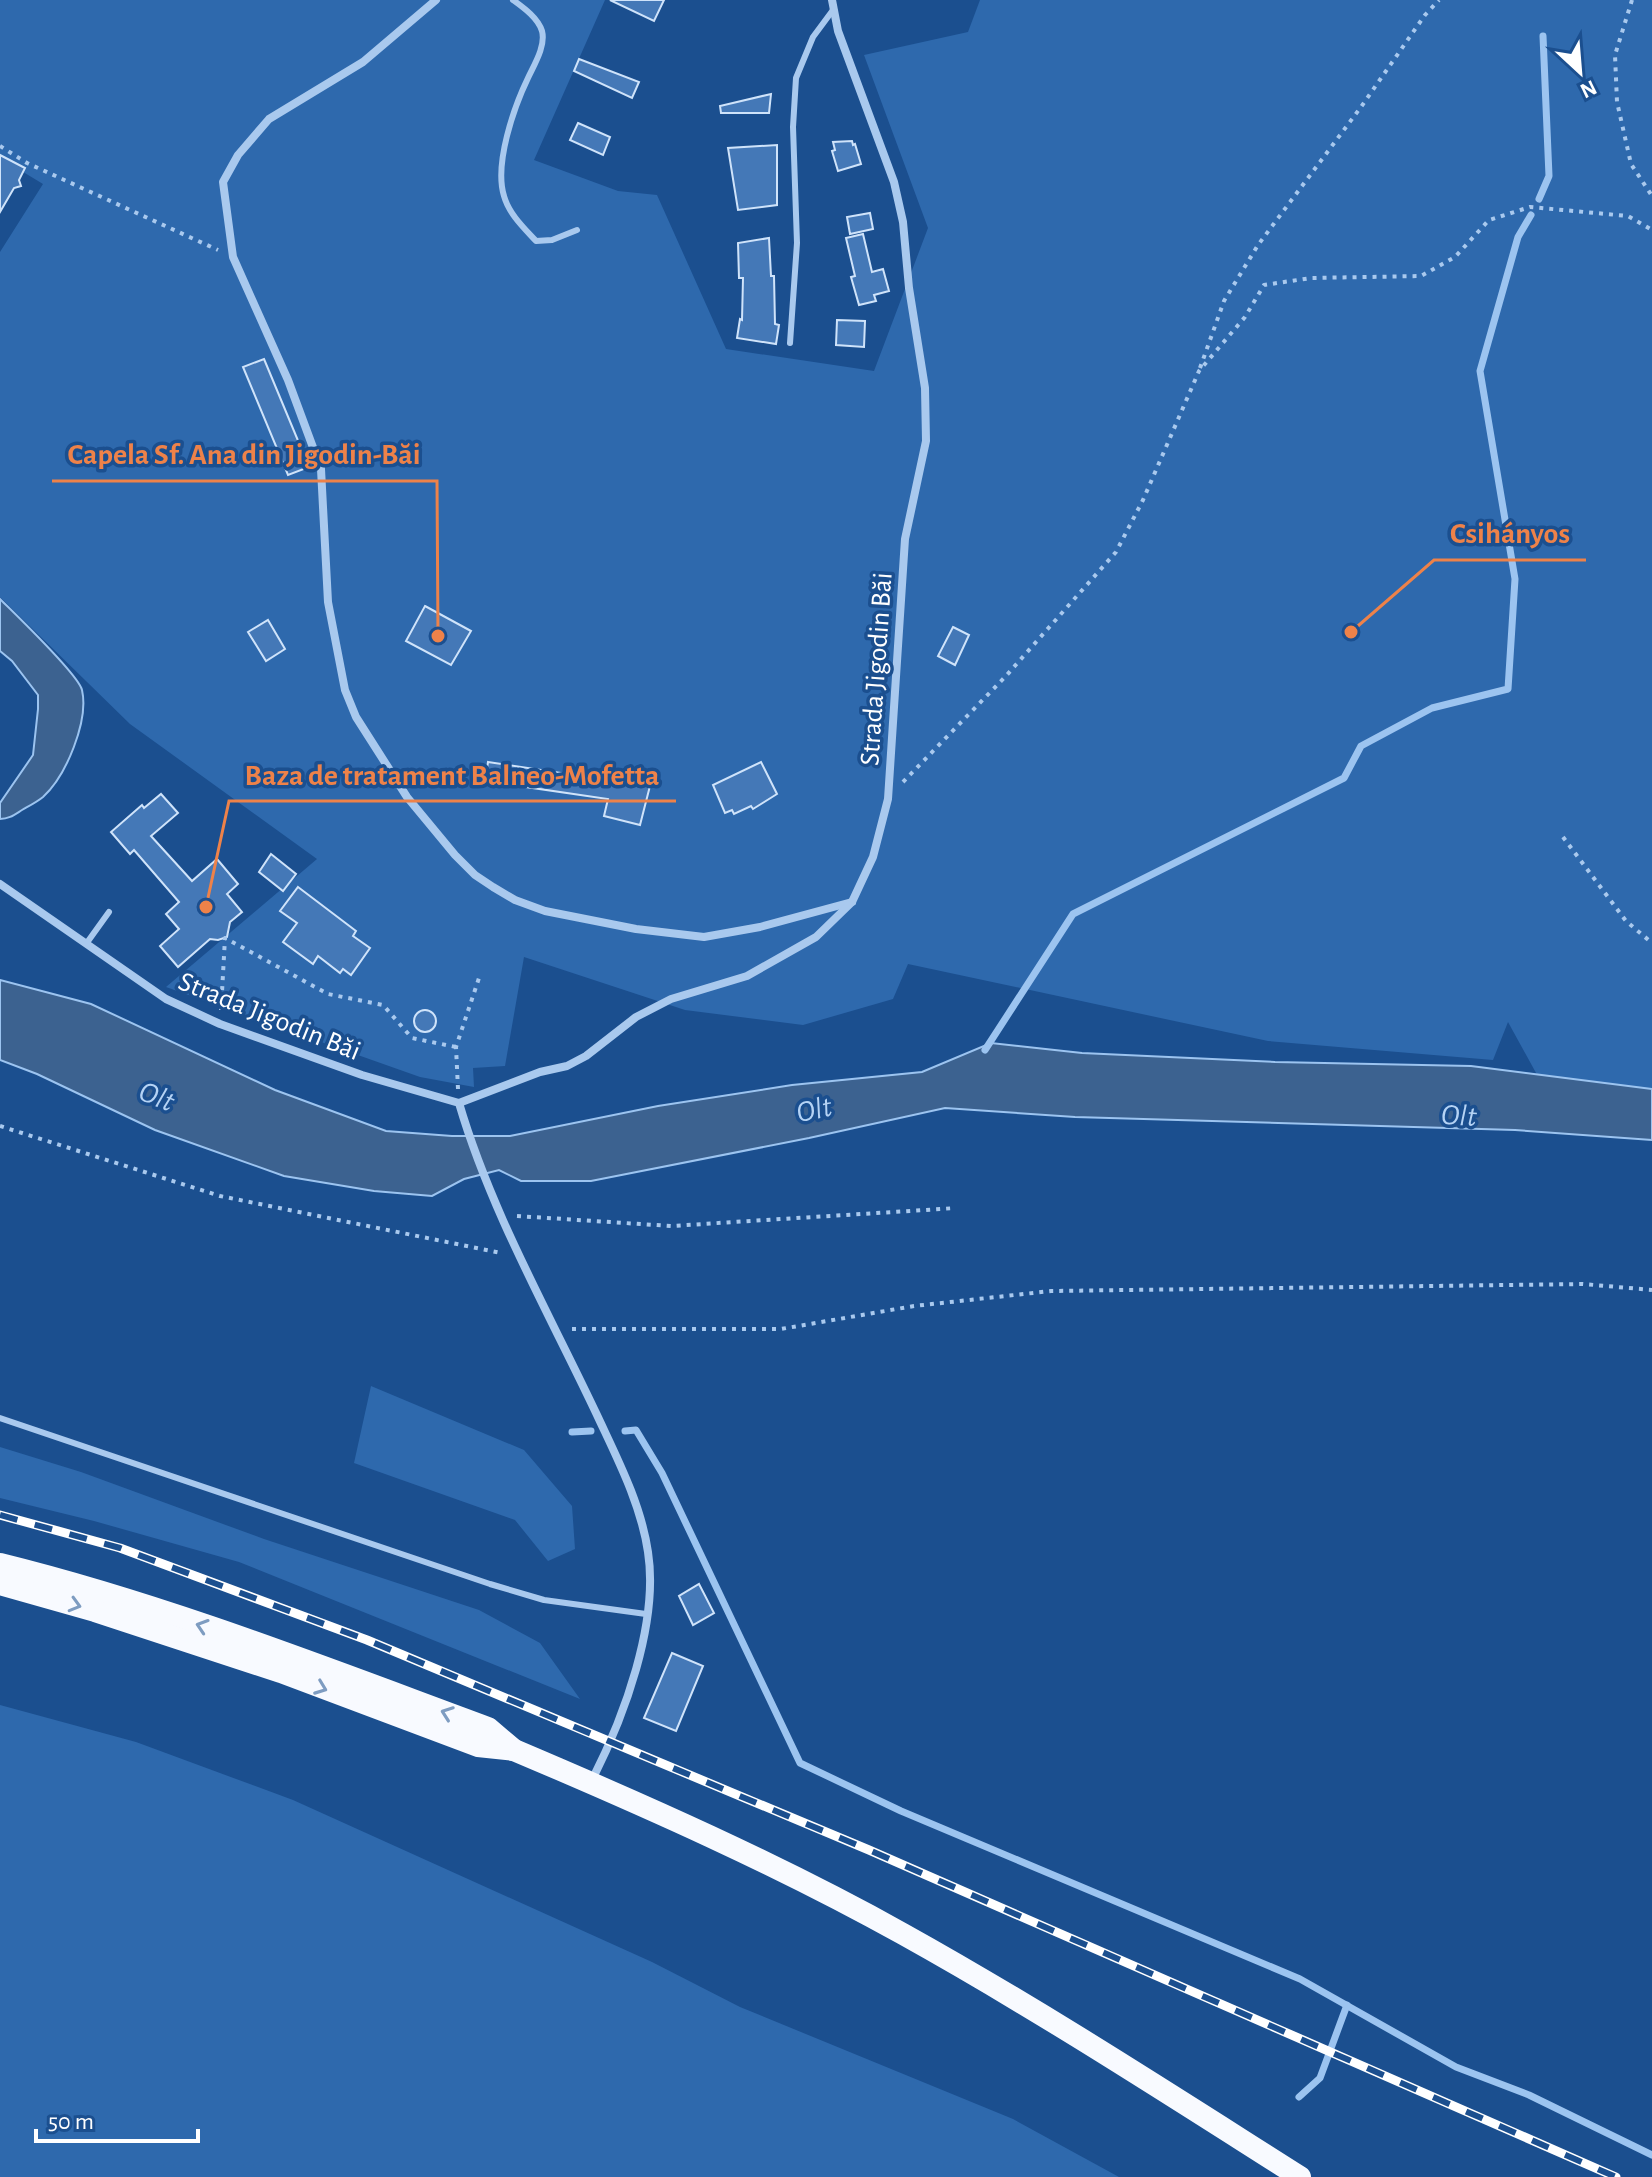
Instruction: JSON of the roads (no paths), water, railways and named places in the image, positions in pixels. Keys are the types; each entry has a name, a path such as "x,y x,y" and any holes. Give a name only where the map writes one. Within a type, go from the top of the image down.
{"highway":[{"path":"0,1564 101,1592 287,1654 488,1728 514,1750"},
{"path":"0,1584 95,1611 281,1672 478,1746 514,1750 704,1833 901,1933 1137,2073 1300,2177"}],"street":[{"path":"436,0 363,62 269,119 238,155 223,182 233,257 288,380 321,469 328,602 345,690 356,717 387,767 455,855 475,875 515,900 545,911 636,929 704,937 746,930 852,902"},
{"name":"Strada Jigodin Băi","path":"0,884 166,999 220,1024 362,1075 459,1103 540,1072 567,1066 586,1056 636,1017 671,999 747,976 816,937 852,902 873,857 888,799 905,539 926,441 925,388 909,288 903,222 894,182 838,31 832,0"},
{"path":"459,1103 490,1189 621,1468 643,1527 650,1576 636,1665 611,1742 591,1782"}],"lane":[{"path":"513,0 530,12 542,32 540,52 523,88 509,131 502,165 504,196 517,221 536,241 552,240 577,230"},
{"path":"790,343 797,243 793,127 796,78 813,37 833,10"},
{"path":"86,944 109,912"},
{"path":"0,1418 490,1584 544,1600 646,1614"}],"water":[{"path":"0,599 70,671 82,690 83,703 74,747 52,788 36,802 0,819 0,803 33,755 38,695 12,661 0,651"},
{"name":"Olt","path":"0,980 91,1004 275,1090 386,1131 510,1136 658,1106 792,1085 922,1072 991,1043 1082,1053 1275,1062 1471,1066 1652,1089 1652,1140 1515,1130 1075,1117 945,1108 591,1181 521,1181 499,1170 464,1179 432,1196 374,1191 284,1176 155,1130 37,1074 0,1060"}],"waterway":[{"path":"1539,199 1549,176 1543,36"},
{"path":"985,1050 1073,914 1344,778 1361,746 1432,708 1508,689 1515,579 1480,371 1518,237 1531,215"},
{"path":"625,1431 636,1430 662,1473 800,1763 901,1811 1300,1979 1456,2067 1529,2095 1652,2155"},
{"path":"572,1432 591,1431"},
{"path":"1299,2097 1320,2078 1347,2005"}],"railway":[{"path":"0,1515 120,1548 367,1640 869,1850 1616,2177"}],"place":[{"name":"Csihányos","path":"1351,632"},
{"name":"Capela Sf. Ana din Jigodin-Băi","path":"438,636"},
{"name":"Baza de tratament Balneo-Mofetta","path":"206,907"}]}
